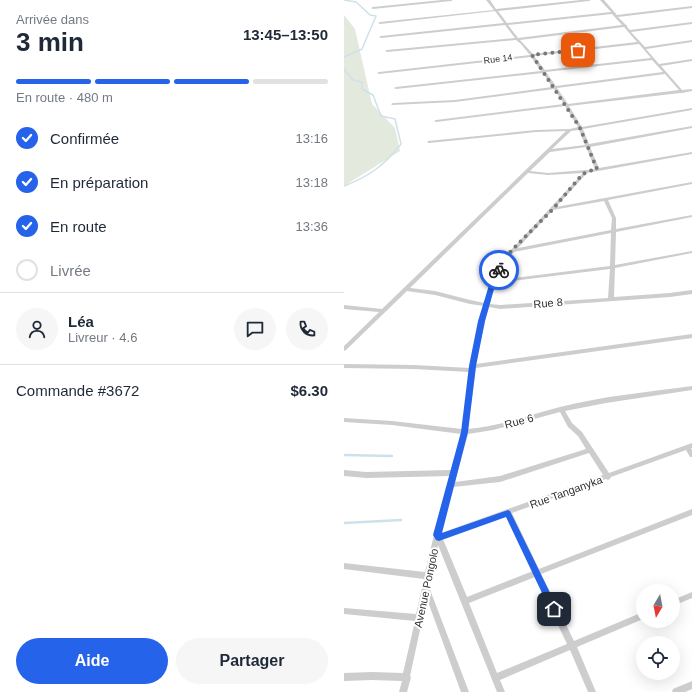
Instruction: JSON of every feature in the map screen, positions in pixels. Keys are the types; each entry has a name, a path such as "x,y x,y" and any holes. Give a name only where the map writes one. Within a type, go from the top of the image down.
{"street":[{"path":"373,8 451,0"},
{"path":"488,0 517,39 521,41 532,55 567,106 580,128 597,169"},
{"path":"380,23 589,0"},
{"path":"603,0 609,0"},
{"path":"603,0 682,92"},
{"path":"617,16 692,7"},
{"path":"382,37 613,12"},
{"path":"630,31 692,23"},
{"path":"387,51 517,39 626,26"},
{"path":"644,48 692,41"},
{"name":"Rue 14","path":"379,73 640,43"},
{"path":"396,88 654,59"},
{"path":"659,65 692,60"},
{"path":"393,104 455,101 666,73"},
{"path":"436,122 692,90"},
{"path":"429,142 536,131 570,130 692,109"},
{"path":"550,151 587,146 692,127"},
{"path":"344,348 526,172 550,151 570,130"},
{"name":"Avenue Pongolo","path":"403,692 438,536 464,432 473,368 486,305 493,282 504,260 553,209 581,176 589,171 692,153"},
{"path":"526,172 548,174 589,171"},
{"path":"553,209 692,183"},
{"path":"606,199 614,218 615,231 611,298"},
{"path":"511,251 692,216"},
{"path":"493,282 614,267 692,252"},
{"name":"Rue 8","path":"406,289 435,293 500,307 670,295 692,292"},
{"path":"344,307 383,311"},
{"path":"344,366 473,368 692,336"},
{"name":"Rue 6","path":"344,420 392,423 464,432 496,427 577,406 692,388"},
{"path":"561,410 570,425 580,434 608,477"},
{"path":"689,446 692,455"},
{"name":"Rue Tanganyka","path":"438,536 508,513 689,446"},
{"path":"450,485 500,479 590,450"},
{"path":"344,473 366,475 453,473"},
{"path":"465,601 692,512"},
{"path":"508,513 572,645 592,692"},
{"path":"438,536 496,678 500,692"},
{"path":"344,566 429,576"},
{"path":"427,588 465,692"},
{"path":"680,600 692,595"},
{"path":"344,611 420,618"},
{"path":"496,678 636,618"},
{"path":"344,677 407,677"},
{"path":"676,692 692,685"}],"shaded area":[{"path":"344,15 355,29 372,104 395,128 400,151 344,186"}],"waterway":[{"path":"344,0 356,2 370,15 376,16 362,49 344,57"},
{"path":"344,69 353,80 362,82 362,89 373,95 381,116 395,119 401,144 376,170 361,179 344,186"},
{"path":"344,455 392,456"},
{"path":"344,523 401,520"}],"way so far":[{"path":"499,270 511,251 553,209 581,176 586,172 597,169 580,128 532,55 578,50"}],"route":[{"path":"499,270 493,282 482,321 473,366 464,432 437,535 439,537 508,513 554,609"}]}
